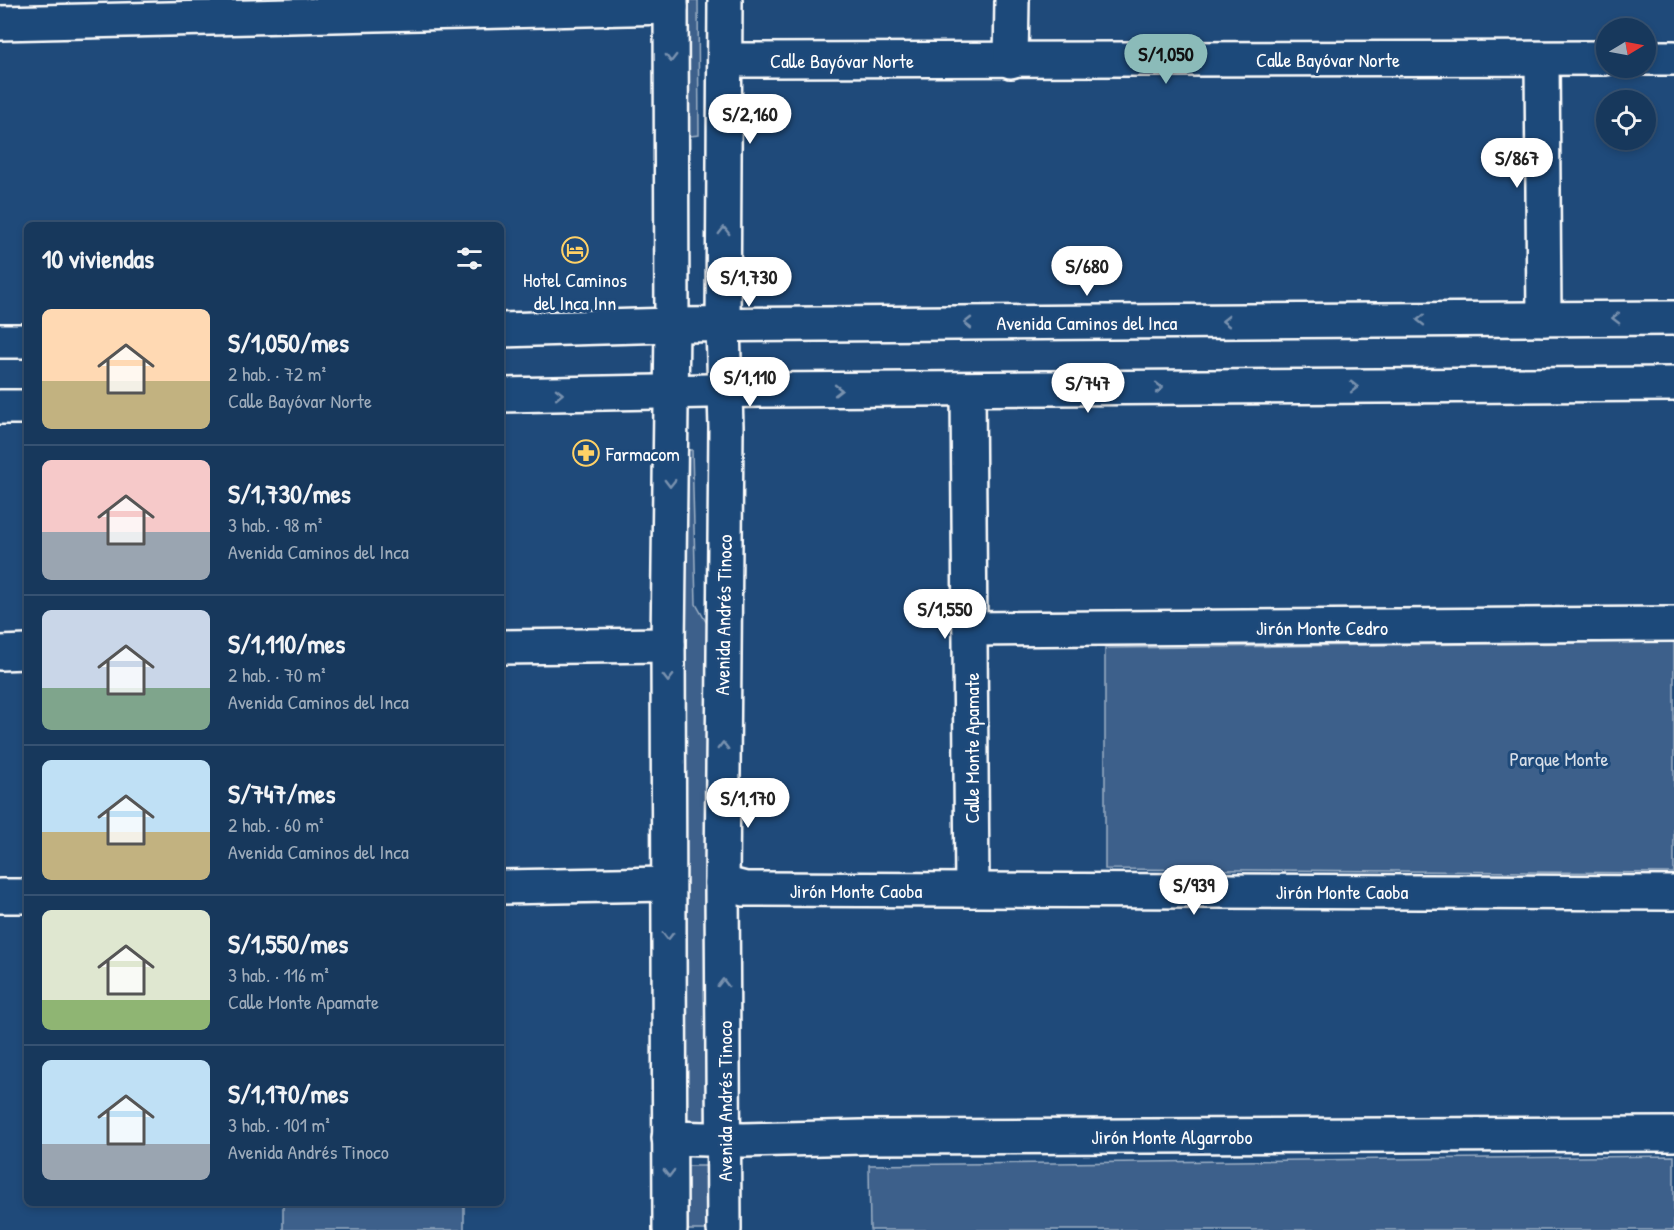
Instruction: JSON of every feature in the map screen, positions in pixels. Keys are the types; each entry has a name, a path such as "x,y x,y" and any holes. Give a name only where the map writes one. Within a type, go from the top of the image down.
{"street":[{"name":"Avenida Andrés Tinoco","path":"724,0 723,326 726,428 722,884 724,1230"},
{"path":"1011,61 1012,0"},
{"path":"0,22 360,7 671,3 672,325 668,645 670,1230"},
{"name":"Calle Bayóvar Norte","path":"724,60 1596,58"},
{"path":"1656,58 1674,58"},
{"path":"1542,59 1544,319"},
{"name":"Avenida Caminos del Inca","path":"504,330 672,325 1674,318"},
{"path":"0,342 24,341"},
{"path":"504,395 724,391 1674,384"},
{"name":"Calle Monte Apamate","path":"968,390 972,890"},
{"path":"0,407 24,407"},
{"name":"Jirón Monte Cedro","path":"970,628 1674,624"},
{"path":"504,647 668,645"},
{"path":"0,652 24,652"},
{"path":"504,887 668,884"},
{"name":"Jirón Monte Caoba","path":"722,884 745,889 1674,893"},
{"path":"0,896 24,896"},
{"name":"Jirón Monte Algarrobo","path":"669,1138 744,1140 885,1137 1674,1134"}],"green space":[{"path":"680,0 698,0 699,135 681,137"},
{"path":"677,450 692,450 696,604 719,645 722,1123 670,1124"},
{"name":"Parque Monte","path":"1674,642 1674,873 1105,869 1105,648"},
{"path":"1674,1156 1674,1230 870,1230 869,1165"},
{"path":"673,1166 720,1166 720,1230 673,1230"},
{"path":"283,1206 464,1206 464,1230 283,1230"}],"place":[{"name":"Hotel Caminos del Inca Inn","path":"575,250"},
{"name":"Farmacom","path":"586,453"}]}
